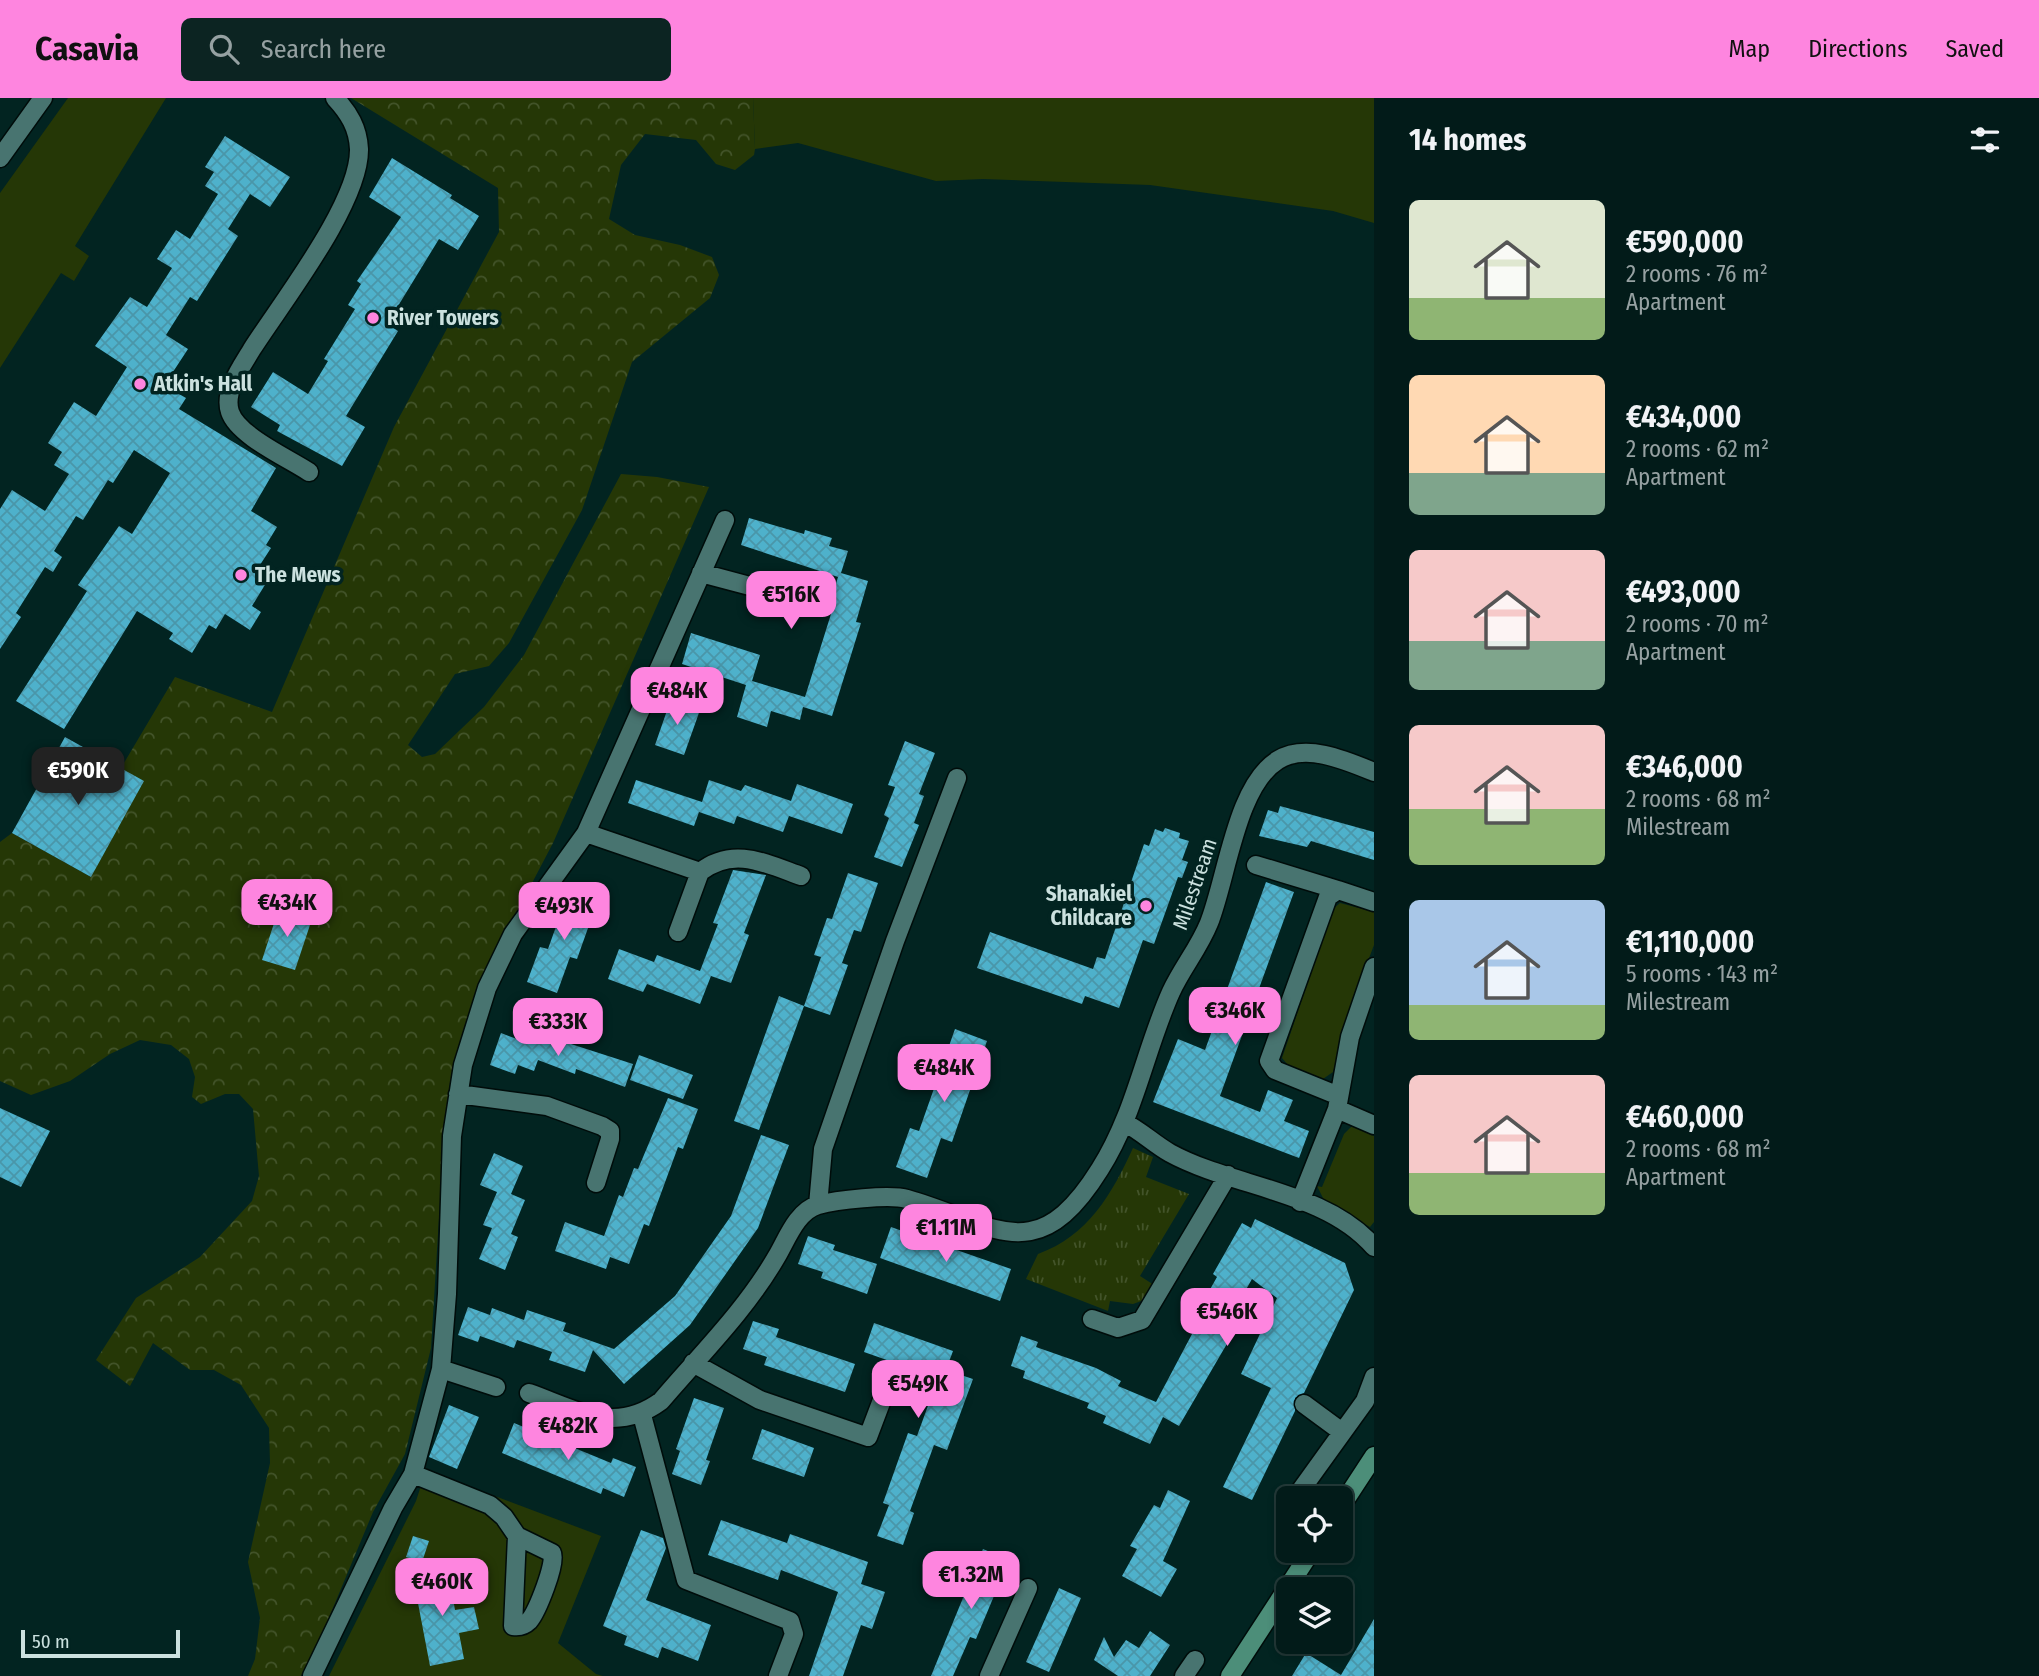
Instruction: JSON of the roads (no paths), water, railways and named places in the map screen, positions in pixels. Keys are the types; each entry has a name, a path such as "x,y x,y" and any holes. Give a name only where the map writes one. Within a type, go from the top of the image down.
{"street":[{"path":"0,158 43,98"},
{"path":"309,472 242,430 229,410 229,399 238,372 324,238 353,179 359,150 354,121 335,98"},
{"path":"312,1676 393,1508 413,1474 441,1369 447,1294 452,1136 471,1035 502,951 586,833 725,520"},
{"path":"701,573 810,602"},
{"name":"Milestream","path":"818,1205 905,1198 1002,1233 1026,1232 1046,1226 1079,1200 1101,1168 1125,1123 1172,991 1209,923 1247,800 1261,773 1279,759 1303,750 1374,772"},
{"path":"528,1394 603,1418 625,1419 642,1415 662,1401 755,1292 797,1221 807,1210 818,1205 823,1149 895,941 957,778"},
{"path":"586,833 700,872"},
{"path":"678,932 700,872 716,861 733,856 758,860 801,876"},
{"path":"1256,865 1374,902"},
{"path":"1338,890 1327,900 1269,1061 1275,1070 1338,1102 1374,1125"},
{"path":"1300,1202 1338,1102 1350,1037 1374,967"},
{"path":"458,1094 547,1106 610,1131 596,1184"},
{"path":"1125,1123 1170,1153 1300,1202 1349,1224 1374,1247"},
{"path":"1092,1319 1118,1328 1142,1320 1228,1175"},
{"path":"693,1363 760,1400 869,1437 886,1392"},
{"path":"441,1369 496,1387"},
{"path":"1302,1486 1365,1401 1374,1377"},
{"path":"1304,1404 1342,1432"},
{"path":"642,1415 686,1580 790,1621 793,1634 778,1676"},
{"path":"1353,1488 1374,1456"},
{"path":"413,1474 490,1505 504,1517 517,1536 547,1549 555,1558 531,1619 519,1627 513,1626 517,1536"},
{"path":"1230,1676 1304,1563"},
{"path":"989,1676 1028,1588"},
{"path":"1184,1676 1195,1660"}],"place":[{"name":"River Towers","path":"373,318"},
{"name":"Atkin's Hall","path":"140,384"},
{"name":"The Mews","path":"241,575"},
{"name":"Shanakiel Childcare","path":"1146,906"}]}
